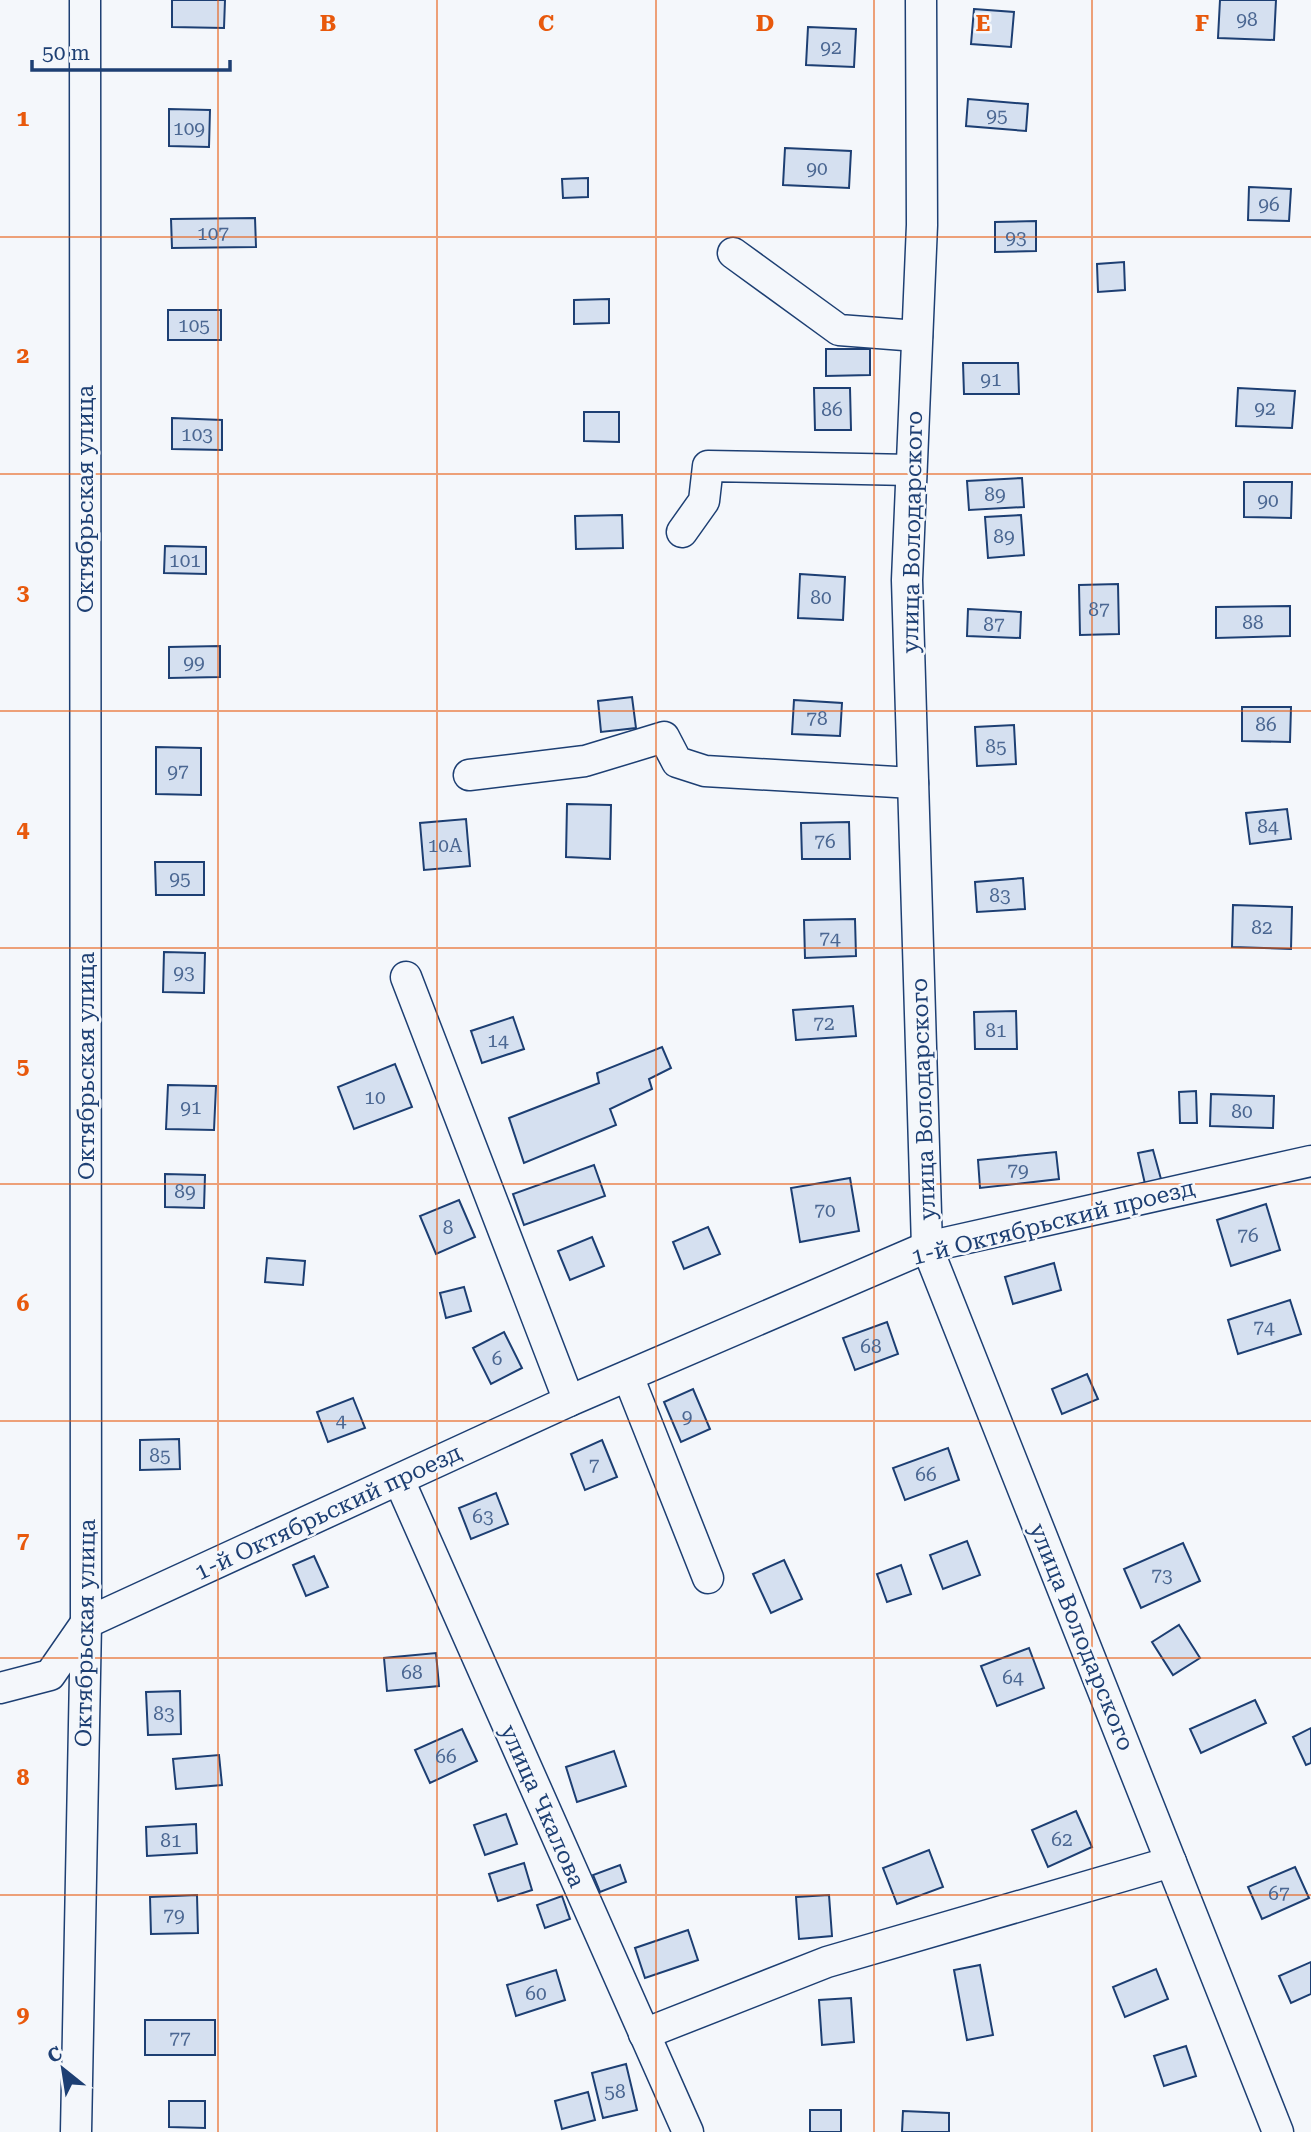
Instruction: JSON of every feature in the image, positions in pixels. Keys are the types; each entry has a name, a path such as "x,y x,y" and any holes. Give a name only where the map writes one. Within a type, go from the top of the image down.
{"street":[{"name":"Октябрьская улица","path":"76,2132 86,1623 85,0"},
{"name":"улица Володарского","path":"921,0 922,225 907,580 927,1247 1278,2132"},
{"path":"733,253 839,330 917,336"},
{"path":"682,532 704,501 708,466 911,470"},
{"path":"469,775 585,761 664,737 677,762 705,771 913,783"},
{"path":"406,977 569,1401"},
{"name":"1-й Октябрьский проезд","path":"86,1623 569,1401 927,1247 1311,1161"},
{"path":"628,1376 708,1578"},
{"name":"улица Чкалова","path":"399,1480 688,2132"},
{"path":"0,1688 50,1675 86,1623"},
{"path":"645,2034 827,1962 1171,1862"}],"building":[{"path":"172,0 225,0 224,28 172,27"},
{"path":"1220,0 1276,0 1274,40 1218,38"},
{"path":"974,9 1014,12 1011,47 971,44"},
{"path":"808,27 856,29 854,67 806,65"},
{"path":"968,99 1028,104 1026,131 966,126"},
{"path":"169,109 210,110 209,147 169,146"},
{"path":"785,148 851,151 849,188 783,185"},
{"path":"588,178 588,197 563,198 562,179"},
{"path":"1249,187 1291,189 1289,221 1248,220"},
{"path":"255,218 256,247 172,248 171,219"},
{"path":"1036,221 1036,251 995,252 995,222"},
{"path":"1124,262 1125,290 1098,292 1097,264"},
{"path":"609,299 609,323 574,324 574,300"},
{"path":"168,310 221,310 221,340 168,340"},
{"path":"826,349 870,349 870,375 826,376"},
{"path":"963,363 1018,363 1019,394 964,394"},
{"path":"814,388 850,388 851,430 815,430"},
{"path":"1238,388 1295,391 1292,428 1236,426"},
{"path":"584,412 619,412 619,442 584,441"},
{"path":"172,418 222,420 222,450 172,449"},
{"path":"1022,478 1024,507 969,510 967,481"},
{"path":"1244,482 1292,482 1291,518 1244,517"},
{"path":"622,515 623,548 576,549 575,516"},
{"path":"1021,515 1024,555 988,558 985,517"},
{"path":"165,546 206,547 206,574 164,573"},
{"path":"800,574 845,577 843,620 798,618"},
{"path":"1118,584 1119,634 1080,635 1079,585"},
{"path":"1290,606 1290,636 1216,638 1216,607"},
{"path":"968,609 1021,612 1020,638 967,636"},
{"path":"220,646 220,677 169,678 169,647"},
{"path":"632,697 636,728 601,732 598,701"},
{"path":"794,700 842,703 840,736 792,734"},
{"path":"1242,707 1291,707 1290,742 1242,741"},
{"path":"1014,725 1016,764 977,766 975,727"},
{"path":"156,747 201,748 201,795 156,794"},
{"path":"567,804 611,805 610,859 566,857"},
{"path":"1287,809 1291,839 1250,844 1246,813"},
{"path":"466,819 470,866 424,870 420,823"},
{"path":"849,822 850,859 802,859 801,823"},
{"path":"155,862 204,862 204,895 156,895"},
{"path":"1023,878 1025,909 977,912 975,882"},
{"path":"1233,905 1292,907 1291,949 1232,947"},
{"path":"855,919 856,956 805,958 804,920"},
{"path":"164,952 205,953 204,993 163,992"},
{"path":"853,1006 856,1036 796,1040 793,1010"},
{"path":"1016,1011 1017,1049 975,1049 974,1012"},
{"path":"513,1017 524,1049 482,1063 471,1031"},
{"path":"662,1047 671,1068 649,1079 652,1089 610,1109 616,1125 524,1163 509,1118 599,1083 597,1073"},
{"path":"395,1064 412,1107 354,1129 338,1087"},
{"path":"168,1085 216,1086 214,1130 166,1129"},
{"path":"1196,1091 1197,1123 1180,1123 1179,1092"},
{"path":"1211,1094 1274,1096 1273,1128 1210,1126"},
{"path":"1153,1150 1161,1179 1145,1184 1138,1153"},
{"path":"1056,1152 1059,1179 980,1188 978,1160"},
{"path":"594,1165 605,1196 524,1225 513,1194"},
{"path":"165,1174 205,1175 204,1208 165,1207"},
{"path":"850,1178 859,1231 800,1242 791,1188"},
{"path":"459,1200 475,1237 436,1254 420,1216"},
{"path":"1266,1204 1280,1250 1231,1266 1217,1220"},
{"path":"708,1227 720,1254 684,1269 673,1242"},
{"path":"592,1237 604,1266 570,1280 558,1251"},
{"path":"267,1258 305,1261 303,1285 265,1282"},
{"path":"1054,1263 1061,1290 1013,1304 1005,1277"},
{"path":"464,1287 471,1311 446,1318 440,1293"},
{"path":"1290,1300 1301,1334 1238,1354 1228,1320"},
{"path":"887,1322 898,1354 855,1370 843,1338"},
{"path":"504,1332 522,1368 491,1384 473,1348"},
{"path":"1087,1374 1098,1399 1062,1414 1052,1389"},
{"path":"693,1389 710,1429 681,1442 664,1402"},
{"path":"353,1398 365,1428 328,1442 317,1412"},
{"path":"179,1439 180,1469 140,1470 140,1440"},
{"path":"602,1440 617,1477 585,1490 571,1454"},
{"path":"948,1448 959,1480 905,1500 893,1468"},
{"path":"496,1493 508,1524 471,1539 459,1508"},
{"path":"967,1541 980,1575 943,1589 930,1555"},
{"path":"1183,1543 1200,1581 1141,1608 1124,1569"},
{"path":"314,1556 328,1587 306,1596 293,1565"},
{"path":"784,1560 802,1599 771,1613 753,1574"},
{"path":"901,1565 911,1594 887,1602 877,1574"},
{"path":"1179,1625 1200,1658 1173,1675 1152,1642"},
{"path":"1029,1648 1044,1688 997,1706 981,1666"},
{"path":"436,1653 439,1686 387,1691 384,1658"},
{"path":"180,1691 181,1734 148,1735 146,1692"},
{"path":"1255,1700 1266,1723 1201,1753 1190,1729"},
{"path":"1311,1728 1311,1763 1306,1765 1293,1737"},
{"path":"462,1729 477,1761 430,1783 415,1750"},
{"path":"614,1751 626,1786 577,1802 566,1767"},
{"path":"219,1755 222,1785 176,1789 173,1759"},
{"path":"1076,1811 1092,1847 1048,1867 1032,1830"},
{"path":"506,1814 517,1844 485,1855 474,1825"},
{"path":"196,1824 197,1853 147,1856 146,1827"},
{"path":"929,1850 943,1887 897,1904 883,1868"},
{"path":"524,1863 532,1890 498,1901 489,1874"},
{"path":"620,1865 626,1882 600,1892 593,1875"},
{"path":"1295,1867 1309,1898 1262,1919 1248,1887"},
{"path":"197,1895 198,1933 151,1934 150,1897"},
{"path":"829,1895 832,1936 799,1939 796,1897"},
{"path":"562,1896 570,1919 545,1928 537,1905"},
{"path":"688,1930 698,1960 645,1978 635,1948"},
{"path":"1311,1962 1311,1994 1291,2003 1279,1976"},
{"path":"980,1965 993,2035 967,2040 954,1970"},
{"path":"1156,1969 1168,1999 1125,2017 1113,1987"},
{"path":"556,1970 565,2000 516,2016 507,1985"},
{"path":"851,1998 854,2042 822,2045 819,2000"},
{"path":"145,2020 215,2020 215,2055 145,2055"},
{"path":"1186,2046 1196,2076 1164,2086 1154,2056"},
{"path":"626,2064 637,2110 603,2118 592,2073"},
{"path":"588,2092 595,2120 562,2129 555,2101"},
{"path":"169,2101 205,2101 205,2128 169,2127"},
{"path":"810,2110 841,2110 841,2132 810,2132"},
{"path":"903,2111 949,2113 949,2132 902,2132"}]}
